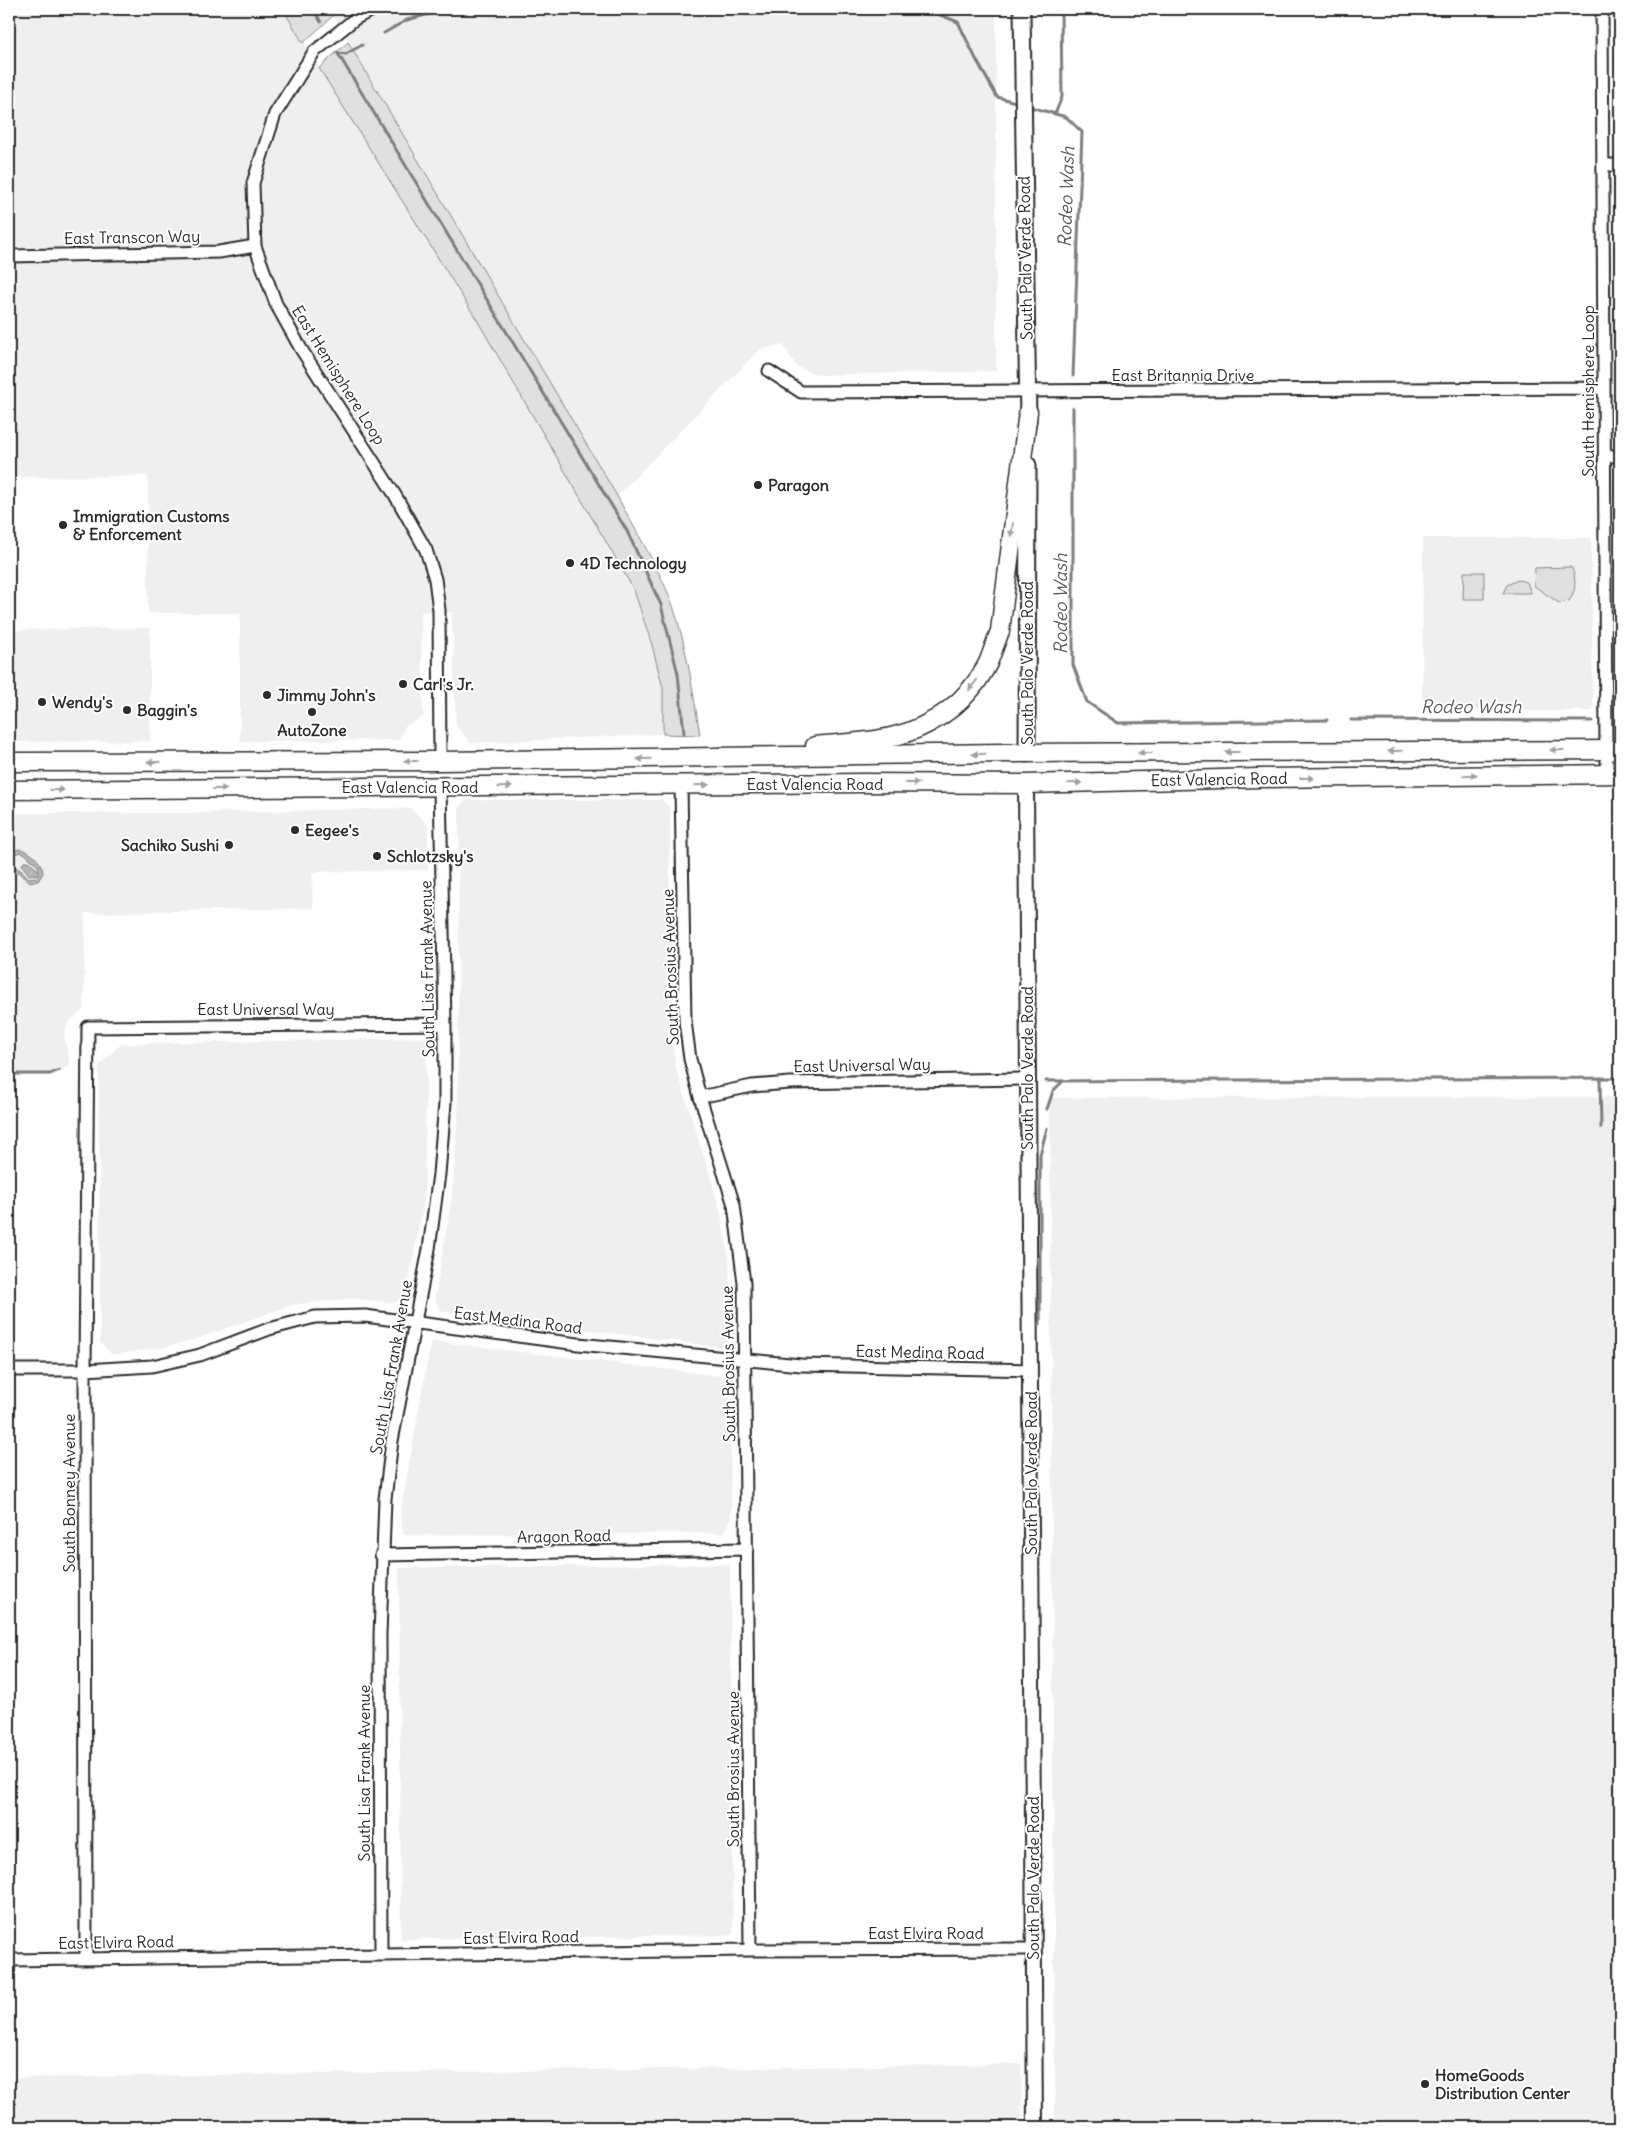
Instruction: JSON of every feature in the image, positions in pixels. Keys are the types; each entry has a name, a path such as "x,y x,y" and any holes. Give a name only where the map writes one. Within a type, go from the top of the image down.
{"main road":[{"name":"South Palo Verde Road","path":"1022,9 1028,392 1026,784"},
{"path":"728,757 890,738 907,733 937,719 951,709 974,686 988,663 1000,630 1028,412"},
{"name":"East Valencia Road","path":"9,762 440,761 1613,750"},
{"path":"440,761 440,787"},
{"name":"East Valencia Road","path":"9,790 1026,784 1259,778 1614,774"}],"street":[{"name":"East Hemisphere Loop","path":"374,9 356,18 314,52 275,114 253,183 255,246 276,304 301,349 395,494 426,550 435,579 439,610 440,761"},
{"name":"South Hemisphere Loop","path":"1602,9 1604,456 1614,774"},
{"path":"1603,165 1620,164"},
{"name":"East Transcon Way","path":"9,256 219,252 255,246"},
{"name":"East Britannia Drive","path":"769,371 801,392 1604,388"},
{"path":"1604,456 1620,456"},
{"name":"South Palo Verde Road","path":"1026,784 1026,1080 1031,1370 1035,2127"},
{"name":"South Brosius Avenue","path":"681,785 685,1021 690,1059 700,1097 734,1205 744,1283 750,1950"},
{"name":"South Lisa Frank Avenue","path":"381,1954 380,1635 385,1500 392,1442 429,1249 439,1174 444,1103 445,1024 440,787"},
{"name":"East Universal Way","path":"88,1027 445,1024"},
{"name":"South Bonney Avenue","path":"86,1959 85,1370 88,1027"},
{"name":"East Universal Way","path":"700,1097 752,1086 790,1082 1026,1080"},
{"name":"East Medina Road","path":"9,1370 85,1370 152,1366 200,1355 268,1329 315,1317 365,1316 578,1344 744,1361 801,1365 1031,1370"},
{"name":"Aragon Road","path":"382,1555 747,1549"},
{"name":"East Elvira Road","path":"9,1960 750,1950 1033,1949"}],"shaded area":[{"path":"9,9 283,9 477,320 634,590 652,645 663,688 663,734 471,743 456,726 452,612 421,612 423,717 405,726 399,740 240,741 240,613 148,613 148,476 9,477"},
{"path":"283,9 329,9 333,16 303,43"},
{"path":"329,9 996,9 996,371 819,375 797,367 783,345 760,349 617,496"},
{"path":"348,42 617,496 655,565 673,606 682,637 700,735 663,734 663,688 652,645 634,590 477,320 319,68"},
{"path":"1423,538 1591,538 1593,711 1422,711"},
{"path":"1571,567 1575,585 1569,601 1559,603 1534,586 1535,568"},
{"path":"1464,572 1484,572 1484,599 1463,599"},
{"path":"1518,580 1527,582 1531,593 1503,593 1507,585"},
{"path":"150,628 150,741 17,742 16,725 16,742 9,742 9,650 14,650 14,630"},
{"path":"466,800 662,800 670,808 669,1001 675,1065 719,1205 729,1259 732,1336 720,1347 440,1311 435,1298 452,1196 458,1118 459,807"},
{"path":"410,808 428,825 428,870 312,872 313,908 85,913 84,1010 71,1019 64,1036 70,1065 53,1076 9,1076 9,813 188,813"},
{"path":"18,849 27,851 35,857 41,865 43,873 38,881 29,881 10,867 9,855","holes":["20,852 38,866 39,871 28,861 22,865 29,875 39,874 36,877 29,878 12,865 10,859 13,855"]},
{"path":"427,1038 424,1202 406,1294 395,1303 352,1298 291,1305 196,1339 165,1347 112,1355 100,1342 99,1066 121,1044"},
{"path":"1620,1097 1620,2127 1055,2127 1050,1098"},
{"path":"431,1341 730,1377 731,1519 722,1533 404,1535 400,1515"},
{"path":"730,1564 733,1935 401,1939 399,1568"},
{"path":"1021,2064 1022,2127 9,2127 9,2078"}],"waterway":[{"name":"Rodeo Wash","path":"313,9 321,22"},
{"name":"Rodeo Wash","path":"384,33 407,20 448,9"},
{"name":"Rodeo Wash","path":"725,9 811,12 928,10 958,22 997,97 1019,103"},
{"path":"1055,114 1062,97 1061,9"},
{"name":"Rodeo Wash","path":"338,53 346,54 362,45"},
{"path":"337,52 627,531 661,605 678,674 684,733"},
{"name":"Rodeo Wash","path":"1027,106 1066,117 1082,132 1073,376"},
{"name":"Rodeo Wash","path":"1073,408 1073,665 1087,702 1118,723 1327,720"},
{"name":"Rodeo Wash","path":"1351,720 1592,721"},
{"path":"9,1074 50,1074 59,1070"},
{"path":"1600,1078 1601,1128"},
{"path":"1046,1081 1620,1078"},
{"path":"1047,1109 1053,1091 1063,1081"},
{"path":"1040,1324 1040,1155 1047,1128"}],"place":[{"name":"Paragon","path":"758,485"},
{"name":"Immigration Customs & Enforcement","path":"63,525"},
{"name":"4D Technology","path":"570,563"},
{"name":"Carl's Jr.","path":"403,684"},
{"name":"Jimmy John's","path":"267,695"},
{"name":"Wendy's","path":"42,702"},
{"name":"Baggin's","path":"127,710"},
{"name":"AutoZone","path":"312,712"},
{"name":"Eegee's","path":"295,830"},
{"name":"Sachiko Sushi","path":"229,845"},
{"name":"Schlotzsky's","path":"377,856"},
{"name":"HomeGoods Distribution Center","path":"1425,2084"}]}
